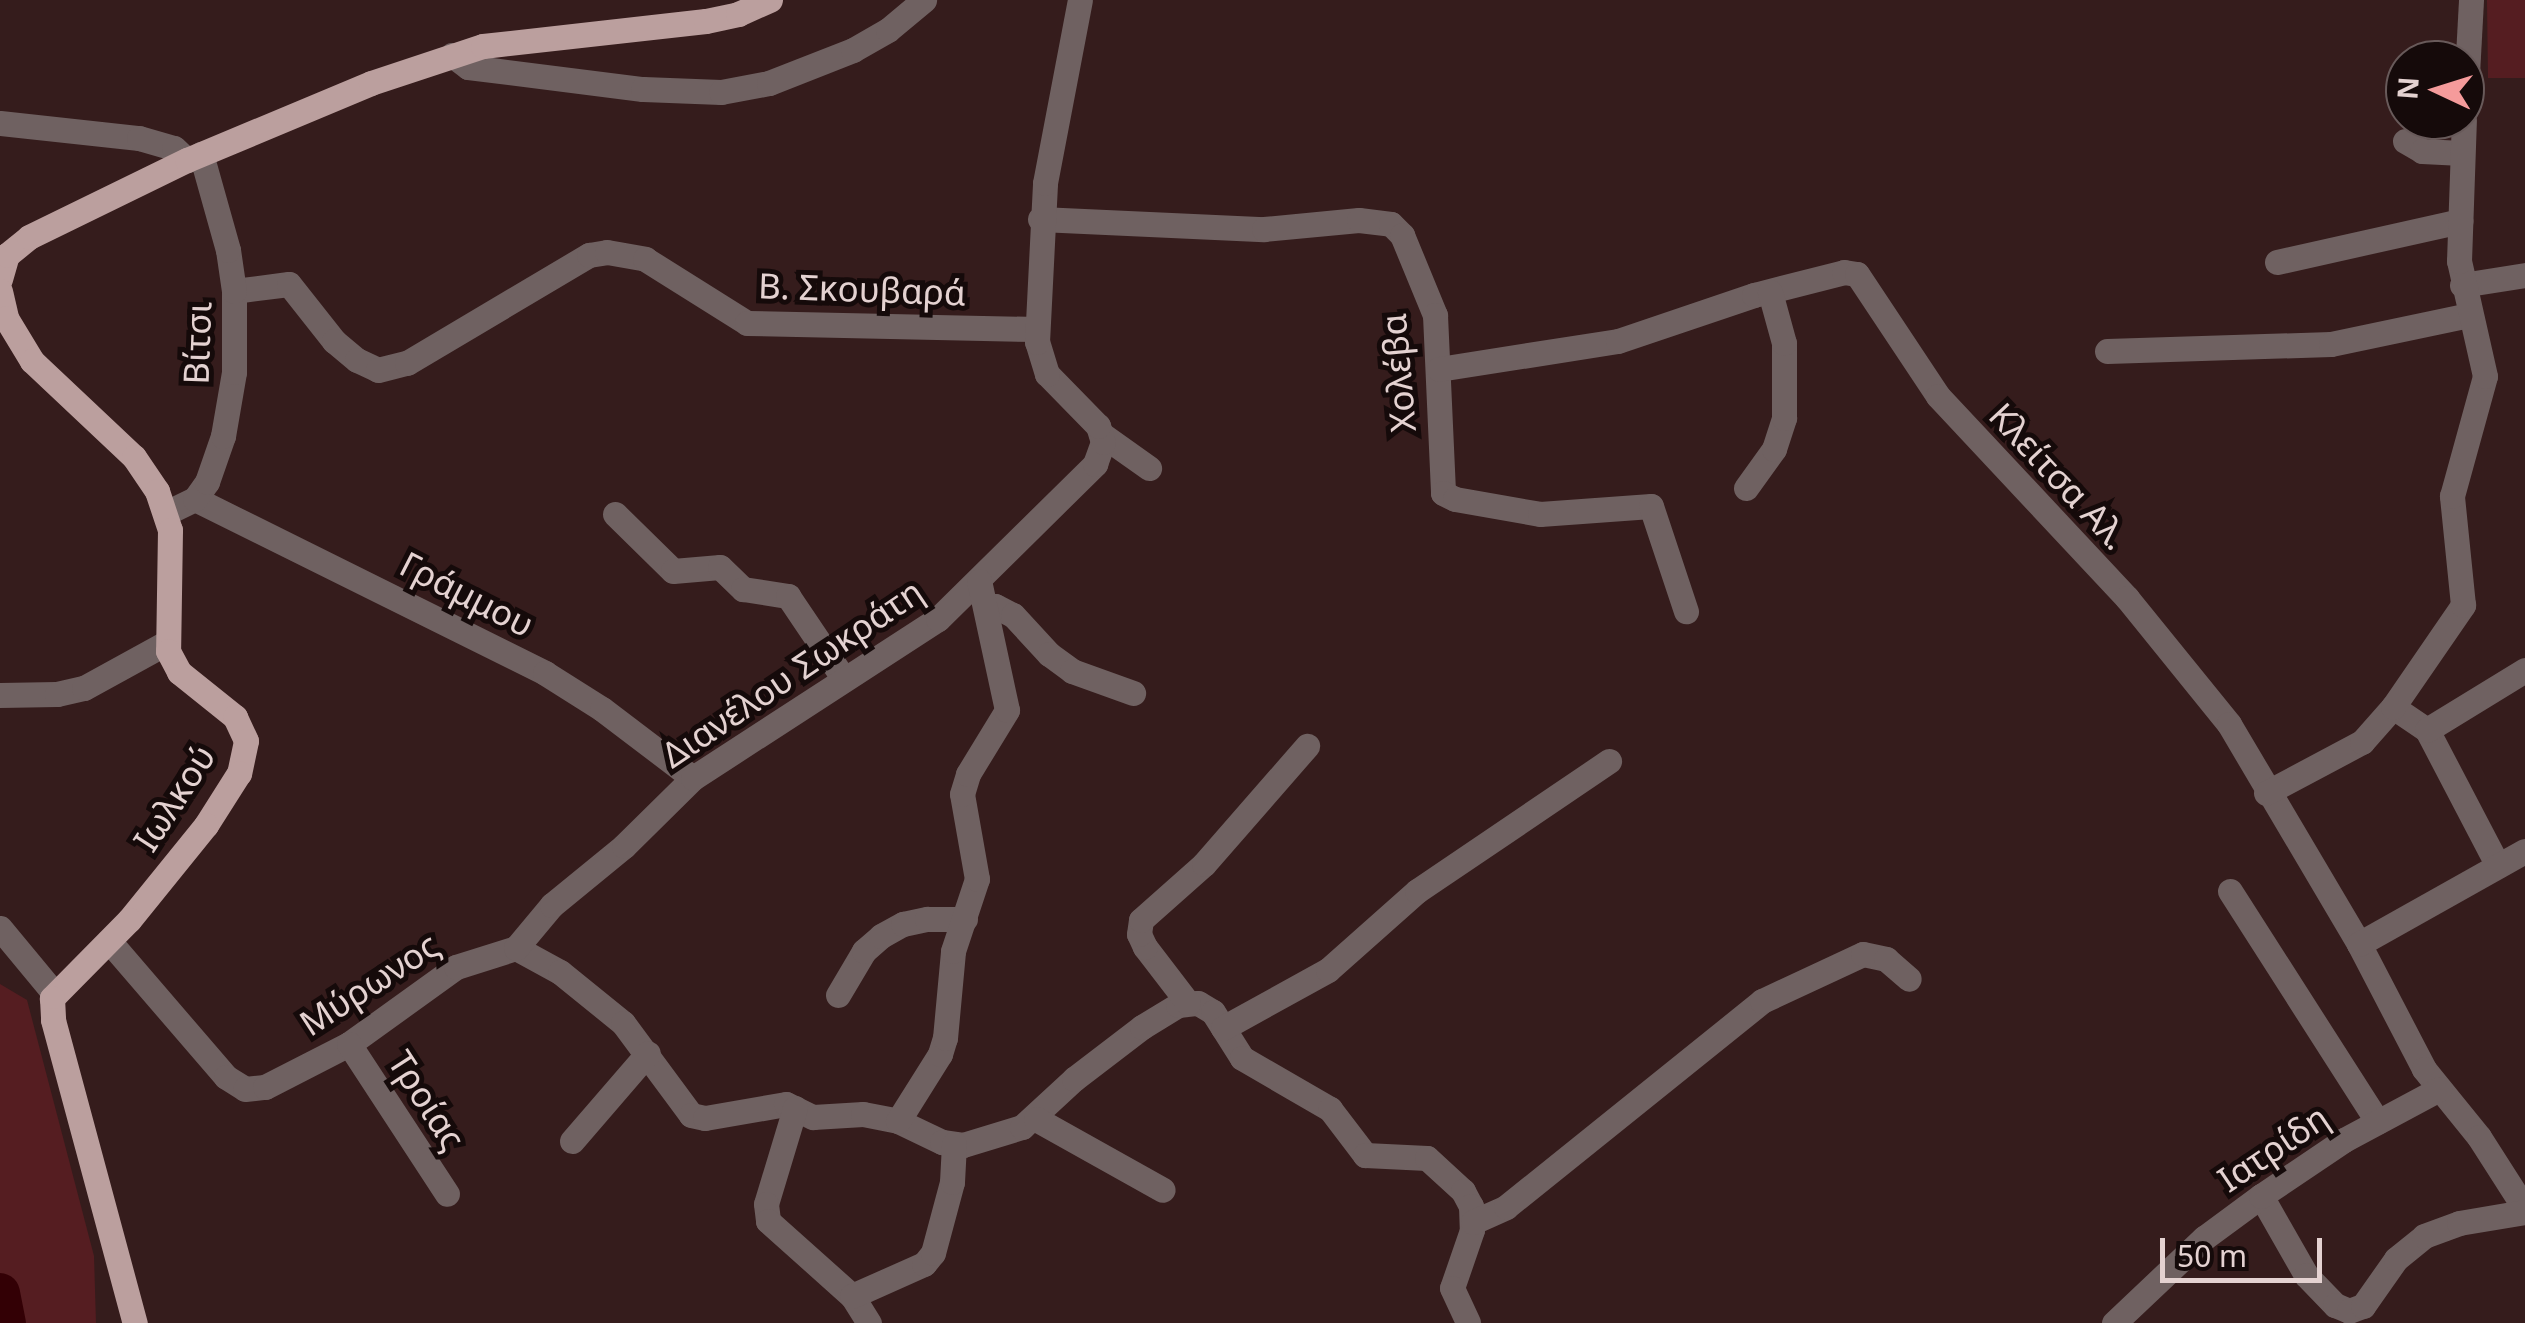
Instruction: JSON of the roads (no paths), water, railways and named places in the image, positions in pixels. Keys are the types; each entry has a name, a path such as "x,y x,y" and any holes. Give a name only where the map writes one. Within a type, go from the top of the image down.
{"main road":[{"path":"0,279 7,255 29,237 291,114 452,55 532,39 721,18 770,0"},
{"path":"0,291 6,318 32,361 134,457 166,513 170,530 166,643"},
{"name":"Ιωλκού","path":"54,993 108,940 206,825 234,784 245,755 239,722 179,672 166,643"},
{"path":"54,993 52,1020 135,1323"}],"street":[{"path":"452,55 468,68 643,89 721,92 770,83 839,56 888,30 924,0"},
{"path":"1080,0 1040,220 1038,352 1048,374 1101,434 1149,468"},
{"path":"2469,40 2471,0"},
{"path":"0,123 139,138 194,157"},
{"path":"2266,793 2351,750 2393,706 2464,601 2452,496 2485,376 2462,285 2463,140"},
{"path":"2405,142 2422,151 2462,152"},
{"name":"Βίτσι","path":"194,157 220,216 234,292 234,356 228,418 212,471 195,498"},
{"name":"Χολέβα","path":"1040,220 1264,230 1358,220 1390,224 1402,235 1431,304 1439,370 1439,484 1446,496 1540,514 1651,506 1686,611"},
{"path":"2276,262 2460,221"},
{"name":"Β. Σκουβαρά","path":"234,292 289,284 334,342 356,360 378,370 407,362 589,255 607,252 645,259 747,323 1036,328"},
{"name":"Κλείτσα Αλ.","path":"1439,370 1618,341 1770,292 1844,272 1856,274 1938,396 2193,676 2229,724 2266,793 2359,944 2416,1054 2479,1137 2525,1210"},
{"path":"2462,285 2525,275"},
{"path":"1746,488 1774,449 1784,418 1784,343 1770,292"},
{"path":"2107,351 2332,344 2470,316"},
{"name":"Διανέλου Σωκράτη","path":"516,948 552,905 624,846 693,778 921,632 979,581 1094,464 1101,452 1101,434"},
{"path":"166,513 195,498"},
{"name":"Γράμμου","path":"195,498 546,672 602,708 693,778"},
{"path":"615,514 673,572 720,567 743,589 788,596 844,679"},
{"path":"898,1121 940,1054 954,951 977,878 962,794 968,774 1004,718 1008,703 979,581"},
{"path":"986,608 996,606 1013,614 1048,654 1072,672 1133,693"},
{"path":"0,694 57,694 84,688 166,643"},
{"path":"2427,730 2525,670"},
{"path":"2393,706 2427,730 2498,866"},
{"path":"1188,1002 1144,946 1139,934 1141,920 1204,864 1306,746"},
{"path":"1223,1028 1328,970 1418,892 1609,761"},
{"path":"2359,944 2525,852"},
{"path":"2230,891 2378,1122"},
{"path":"838,995 864,952 881,936 903,924 928,919 966,919"},
{"path":"0,928 54,993"},
{"name":"Μύρωνος","path":"108,940 238,1086 265,1086 349,1044 456,967 516,948"},
{"path":"516,948 530,952 583,989 623,1023 691,1115 705,1118 773,1104 818,1118 863,1114 898,1121 954,1144 989,1140 1036,1119 1098,1060 1169,1009 1188,1002 1205,1006 1250,1064 1330,1109 1365,1155 1428,1158 1463,1191 1473,1222 1452,1282 1468,1323"},
{"path":"1473,1222 1506,1208 1762,1001 1863,954 1886,959 1909,979"},
{"path":"0,969 26,962"},
{"name":"Τροίας","path":"349,1044 447,1194"},
{"path":"572,1141 648,1052"},
{"name":"Ιατρίδη","path":"2114,1323 2204,1238 2260,1196 2439,1089"},
{"path":"795,1108 766,1204 768,1221 852,1296 869,1323"},
{"path":"1036,1119 1164,1190"},
{"path":"852,1296 928,1260 952,1182 954,1144"},
{"path":"2260,1196 2306,1275 2335,1305 2350,1310 2363,1306 2396,1259 2424,1236 2525,1210"}],"waterway":[{"path":"0,1293 6,1323"}]}
